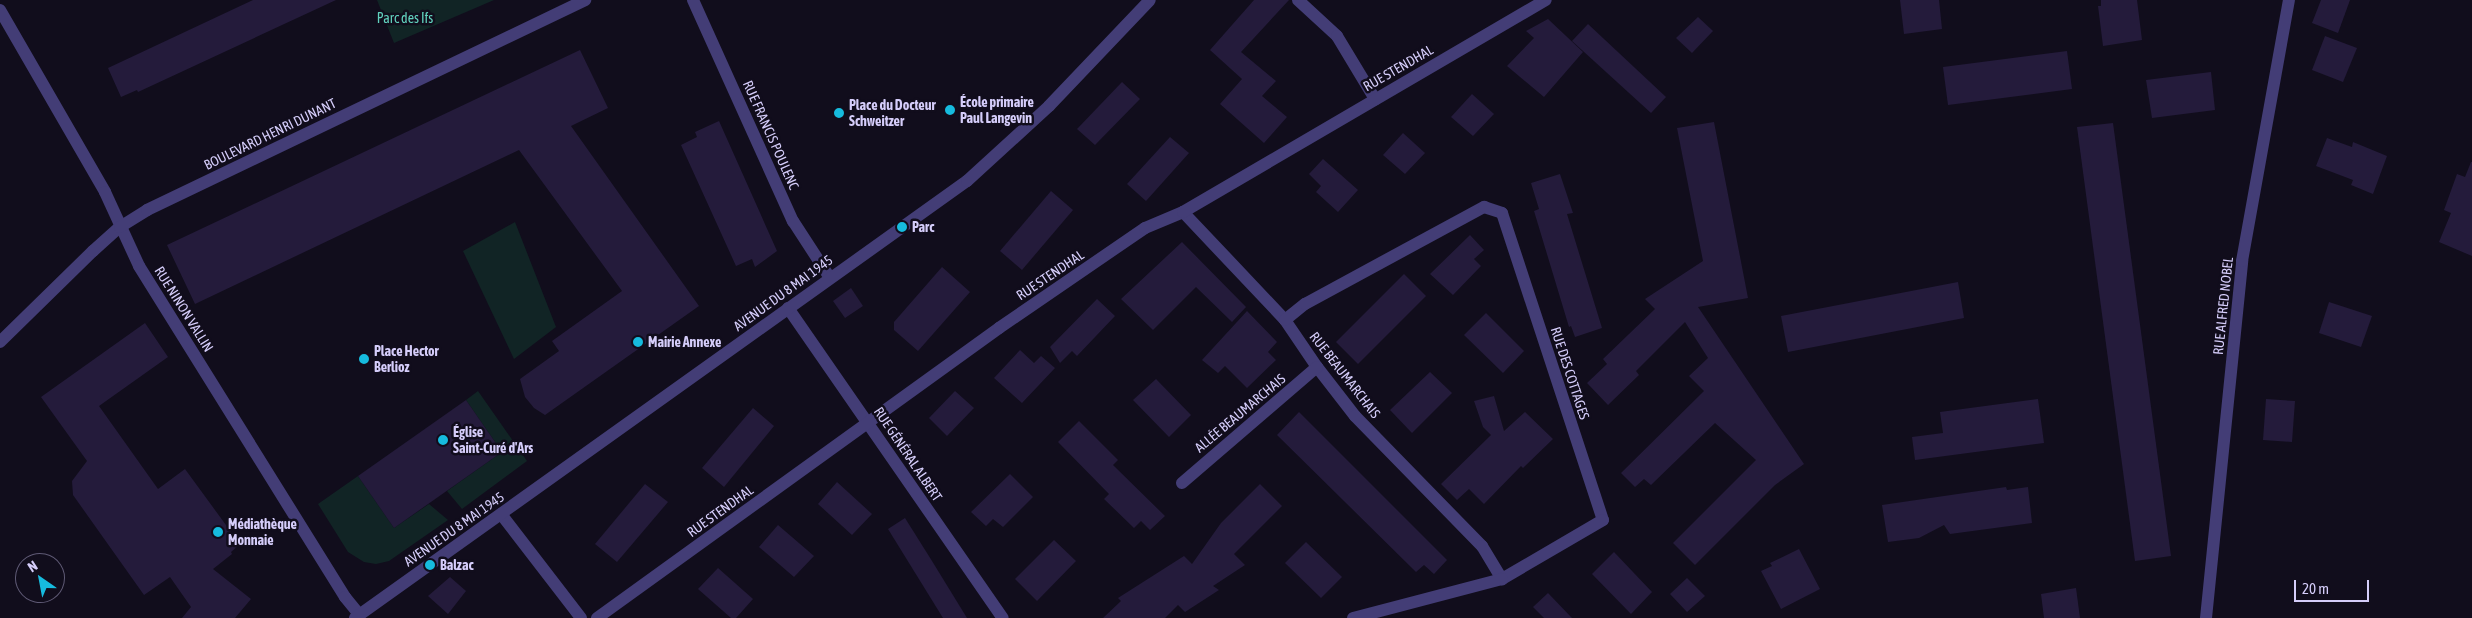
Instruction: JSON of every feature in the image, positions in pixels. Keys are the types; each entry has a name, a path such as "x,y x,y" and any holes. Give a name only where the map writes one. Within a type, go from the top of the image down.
{"street":[{"name":"BOULEVARD HENRI DUNANT","path":"0,342 92,251 120,227 147,210 586,0"},
{"name":"RUE FRANCIS POULENC","path":"693,0 793,221 830,278"},
{"name":"AVENUE DU 8 MAI 1945","path":"357,616 966,180 1049,106 1150,0"},
{"path":"1298,0 1336,36 1374,99"},
{"name":"RUE STENDHAL","path":"597,618 868,422 1145,228 1183,212 1546,0"},
{"name":"RUE ALFRED NOBEL","path":"2206,618 2242,261 2289,0"},
{"name":"RUE NINON VALLIN","path":"0,10 104,192 139,266 357,616"},
{"name":"RUE DES COTTAGES","path":"1285,320 1305,304 1484,207 1502,213 1603,520 1502,579 1353,618"},
{"name":"RUE BEAUMARCHAIS","path":"1183,212 1285,320 1317,367 1355,416 1482,546 1502,579"},
{"name":"RUE GÉNÉRAL ALBERT","path":"788,308 1003,618"},
{"name":"ALLÉE BEAUMARCHAIS","path":"1182,483 1317,367"},
{"path":"501,514 581,618"}],"green space":[{"name":"Parc des Ifs","path":"377,0 494,0 394,43"},
{"path":"515,222 556,327 514,359 463,251"},
{"path":"478,391 527,461 462,509 447,491 502,452 466,400"},
{"path":"358,476 394,528 429,504 448,520 389,561 376,564 364,562 348,552 318,504"}],"building":[{"path":"253,0 336,0 138,92 137,90 121,97 108,68"},
{"path":"1254,0 1289,0 1241,52 1276,81 1262,96 1287,117 1264,143 1220,104 1242,79 1210,50"},
{"path":"1900,0 1939,0 1942,29 1904,34"},
{"path":"2101,0 2137,0 2142,40 2103,46 2098,6 2101,6"},
{"path":"2321,0 2350,0 2338,33 2312,23"},
{"path":"1698,17 1713,31 1692,53 1676,38"},
{"path":"1548,19 1583,52 1544,97 1507,66 1534,38 1526,31"},
{"path":"1588,24 1666,97 1651,113 1572,41"},
{"path":"2325,36 2357,48 2343,82 2312,70"},
{"path":"580,50 608,108 571,126 699,306 545,415 534,408 525,397 520,379 559,351 552,341 622,291 519,150 195,304 167,245"},
{"path":"2067,51 2072,89 1948,105 1943,67"},
{"path":"2211,72 2215,110 2152,118 2146,80"},
{"path":"1122,82 1140,99 1095,145 1077,129"},
{"path":"1472,94 1494,114 1473,136 1451,117"},
{"path":"719,121 777,251 755,267 752,259 736,266 681,145 697,137 695,132"},
{"path":"1714,122 1748,298 1698,307 1804,464 1775,485 1695,565 1673,543 1756,460 1715,423 1651,485 1644,479 1635,487 1621,473 1704,391 1689,376 1708,358 1685,322 1636,371 1639,375 1608,405 1587,383 1607,364 1603,359 1655,309 1645,299 1703,261 1677,128"},
{"path":"2113,123 2171,556 2135,561 2077,127"},
{"path":"1403,133 1425,153 1405,174 1383,155"},
{"path":"1170,137 1189,153 1146,201 1127,184"},
{"path":"2327,138 2352,147 2353,142 2387,156 2373,194 2351,185 2353,180 2316,166"},
{"path":"1323,159 1358,190 1338,212 1316,192 1321,186 1309,174"},
{"path":"2471,162 2472,256 2439,242 2451,213 2444,210 2457,174 2465,177"},
{"path":"1560,174 1573,213 1567,214 1602,328 1575,337 1571,326 1569,327 1534,211 1539,209 1531,183"},
{"path":"1051,191 1073,210 1022,270 1000,251"},
{"path":"1470,235 1484,250 1474,259 1481,266 1453,295 1430,274"},
{"path":"1182,242 1246,307 1232,322 1196,287 1153,330 1121,299"},
{"path":"942,267 970,292 918,351 894,330 894,322"},
{"path":"1404,274 1426,296 1358,364 1336,342"},
{"path":"1958,282 1964,318 1788,352 1781,316"},
{"path":"851,288 863,306 845,318 833,301"},
{"path":"1097,299 1115,316 1077,356 1072,351 1060,363 1050,347"},
{"path":"2329,302 2372,316 2361,347 2319,333"},
{"path":"1247,311 1277,342 1268,352 1276,360 1247,388 1225,366 1218,373 1202,360"},
{"path":"1486,313 1524,351 1503,373 1464,335"},
{"path":"145,323 168,357 99,406 158,489 185,469 234,536 239,545 231,552 232,554 213,569 251,599 235,618 182,618 191,607 170,577 144,595 73,495 72,481 87,461 41,397"},
{"path":"1020,350 1034,363 1041,356 1055,368 1022,403 994,378"},
{"path":"1430,372 1452,393 1412,433 1390,410"},
{"path":"1156,379 1191,415 1169,437 1133,400"},
{"path":"955,391 974,408 947,436 929,418"},
{"path":"1494,396 1504,431 1525,412 1553,439 1523,468 1521,466 1484,504 1469,489 1457,500 1441,484 1491,435 1483,427 1474,401"},
{"path":"2038,399 2044,443 1915,460 1912,437 1943,433 1940,412"},
{"path":"2266,399 2295,401 2292,442 2263,440"},
{"path":"466,400 502,452 394,528 358,476"},
{"path":"753,408 774,426 724,487 702,468"},
{"path":"1299,412 1447,560 1434,574 1424,565 1416,572 1277,435"},
{"path":"1079,421 1118,460 1113,465 1165,516 1150,530 1141,521 1134,528 1104,499 1109,494 1058,442"},
{"path":"1010,474 1033,497 1003,527 993,519 986,526 971,512"},
{"path":"837,482 872,514 852,535 818,504"},
{"path":"645,484 668,502 617,562 595,544"},
{"path":"1260,484 1282,506 1234,554 1245,565 1213,586 1219,590 1185,612 1178,605 1165,618 1103,618 1121,601 1118,598 1184,556 1192,564 1221,523"},
{"path":"2006,487 2007,490 2028,487 2032,523 1950,534 1944,525 1919,538 1888,542 1882,505"},
{"path":"905,518 967,618 943,618 888,529"},
{"path":"778,525 814,556 794,577 759,547"},
{"path":"1054,540 1076,561 1037,601 1015,579"},
{"path":"1306,542 1342,577 1321,598 1285,563"},
{"path":"1799,549 1820,589 1781,609 1761,571 1772,566 1770,563"},
{"path":"1614,552 1652,592 1631,614 1592,574"},
{"path":"718,568 753,599 736,618 731,618 698,589"},
{"path":"450,577 466,591 448,614 428,596"},
{"path":"1687,578 1705,596 1687,612 1670,594"},
{"path":"2076,588 2080,618 2044,618 2041,594"},
{"path":"1548,593 1572,618 1544,618 1533,607"}],"place":[{"name":"École primaire Paul Langevin","path":"950,110"},
{"name":"Place du Docteur Schweitzer","path":"839,113"},
{"name":"Parc","path":"902,227"},
{"name":"Mairie Annexe","path":"638,342"},
{"name":"Place Hector Berlioz","path":"364,359"},
{"name":"Église Saint-Curé d'Ars","path":"443,440"},
{"name":"Médiathèque Monnaie","path":"218,532"},
{"name":"Balzac","path":"430,565"}]}
